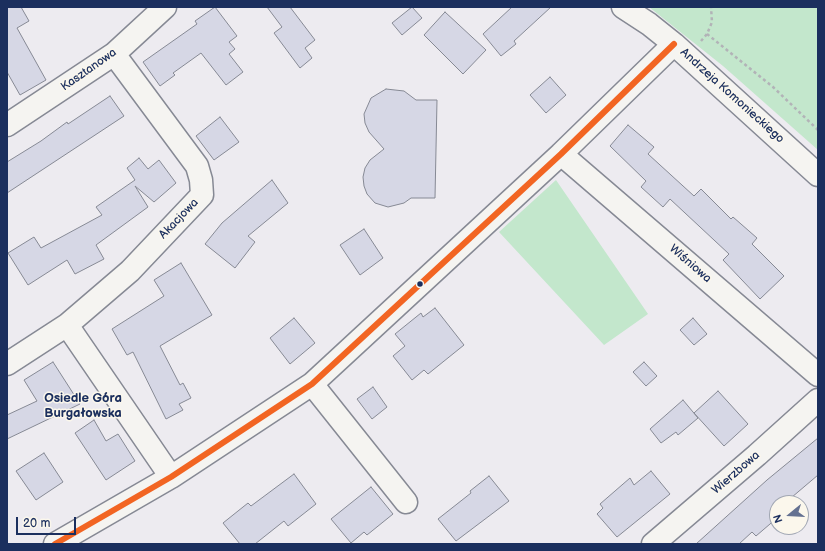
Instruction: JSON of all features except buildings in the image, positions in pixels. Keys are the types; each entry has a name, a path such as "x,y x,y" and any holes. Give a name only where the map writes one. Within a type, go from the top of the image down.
{"street":[{"name":"Kasztanowa","path":"7,125 114,54 165,7"},
{"name":"Andrzeja Komonieckiego","path":"623,7 650,24 674,44 818,175"},
{"path":"55,544 171,477 312,384 561,154 674,44"},
{"name":"Akacjowa","path":"7,364 68,325 130,270 202,195 201,180 197,166 114,54"},
{"name":"Wiśniowa","path":"561,154 818,375"},
{"path":"68,325 171,477"},
{"path":"312,384 406,502"},
{"name":"Wierzbowa","path":"653,544 757,455 818,400"}],"path":[{"path":"691,59 698,46 708,34 712,22 711,7"},
{"path":"708,34 773,87 818,130"}],"green space":[{"path":"649,7 818,7 818,150 723,66"},
{"path":"556,180 648,314 604,345 499,232"}],"transit line":[{"path":"55,544 171,477 312,384 561,154 674,44"}],"district":[{"name":"Osiedle Góra Burgałowska","path":"83,406"}]}
